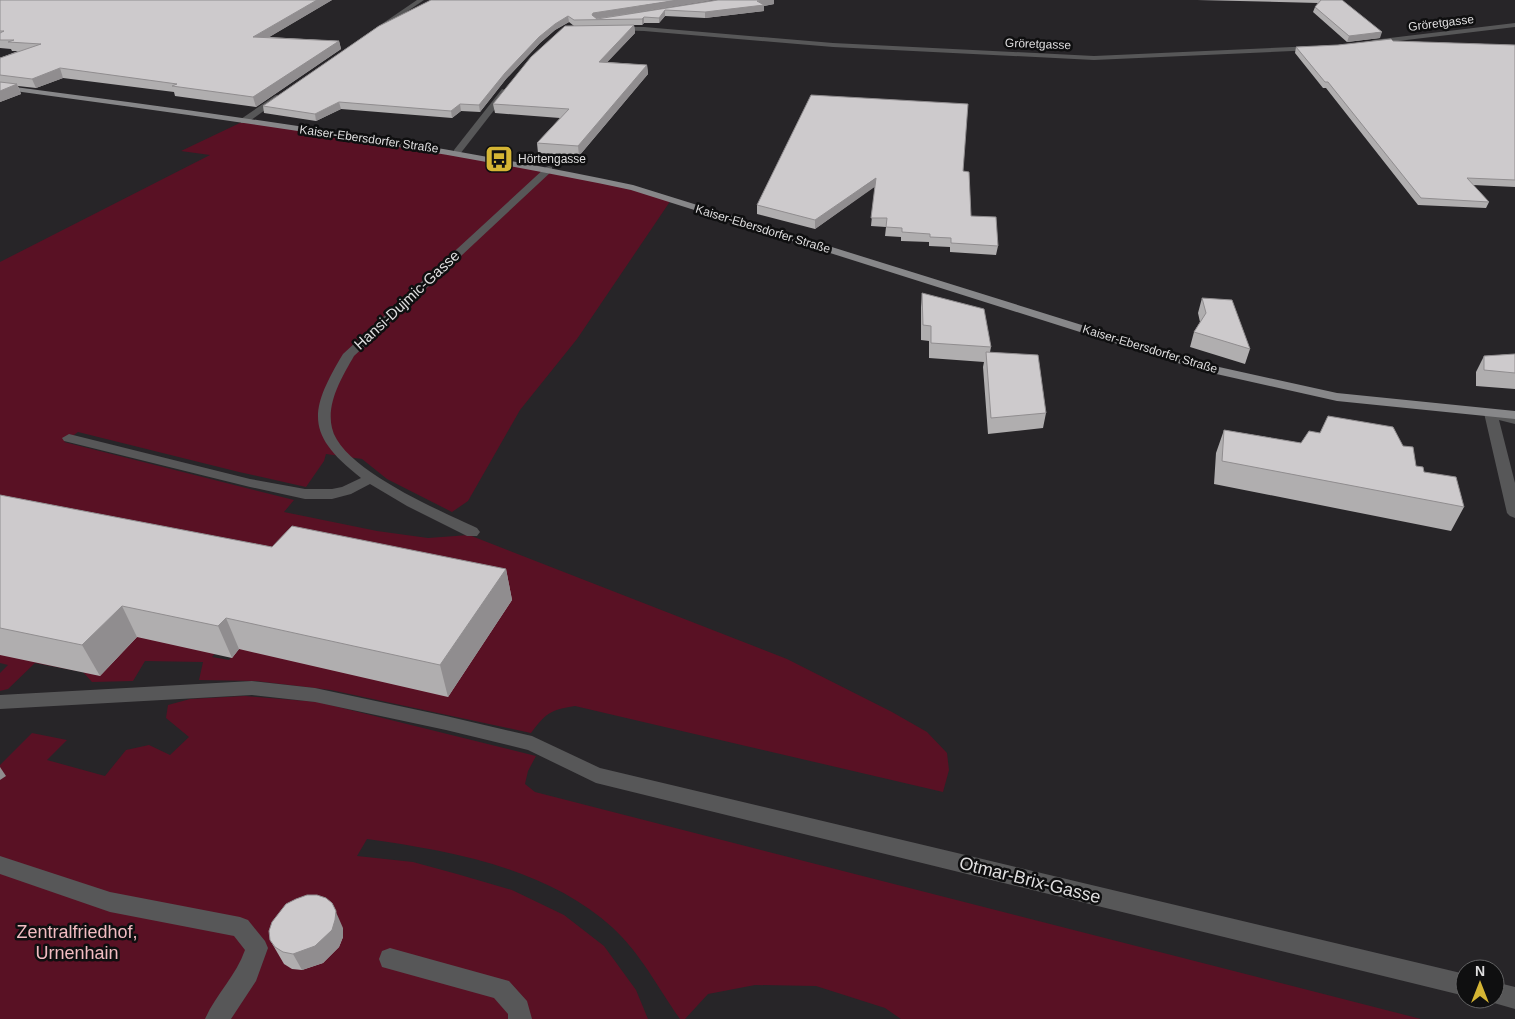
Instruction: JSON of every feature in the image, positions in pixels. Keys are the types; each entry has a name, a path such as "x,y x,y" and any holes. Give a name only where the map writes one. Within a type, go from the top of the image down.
{"main road":[{"name":"Kaiser-Ebersdorfer Straße","path":"0,88 244,120 458,152 549,169 633,188 1207,368 1337,397 1515,415"}],"street":[{"path":"366,38 421,0"},
{"name":"Gröretgasse","path":"1364,43 1515,25"},
{"name":"Gröretgasse","path":"604,28 644,29 842,46 1050,57 1094,58 1326,47"},
{"path":"458,152 513,81"},
{"path":"244,120 289,90"},
{"name":"Hansi-Dujmic-Gasse","path":"472,532 405,499 370,479 351,465 331,442 325,430 325,407 340,369 355,348 549,169"},
{"path":"1515,420 1491,413 1515,513"},
{"path":"69,438 250,483 305,494 332,494 346,491 370,479"},
{"name":"Otmar-Brix-Gasse","path":"0,702 252,688 315,695 437,721 532,744 596,774 1455,984"},
{"path":"0,865 110,902 240,927 257,948 248,973 217,1019"},
{"path":"390,959 501,990 519,1009 520,1019"}],"green space":[{"path":"244,121 499,159 549,169 671,200 577,339 520,410 468,501 452,512 387,479 362,459 326,454 324,461 306,487 78,432 64,442 294,500 284,512 377,531 428,538 469,535 787,659 892,712 927,732 947,753 949,770 943,792 575,706 560,709 549,714 531,733 331,690 256,681 199,680 203,662 145,661 133,681 92,682 83,672 35,663 8,689 0,691 0,673 8,665 0,663 0,262 210,155 181,151","holes":["302,557 239,649 229,660 212,657"]},
{"name":"Zentralfriedhof, Urnenhain","path":"245,696 318,702 536,756 528,771 525,784 535,792 1421,1019 901,1019 885,1008 816,986 755,985 708,994 685,1019 680,1019 641,960 623,938 587,907 559,890 529,877 465,857 367,839 357,856 413,862 457,874 512,890 564,915 604,946 636,990 648,1019 0,1019 0,765 32,733 67,740 47,760 105,776 126,750 149,745 170,755 189,737 166,718 168,705 190,699"}],"building":[{"path":"0,0 317,0 253,37 339,41 253,97 172,86 177,84 60,68 32,79 0,75 0,58 41,44 0,40 0,33 4,31 0,31"},
{"path":"431,0 678,0 593,13 592,15 597,19 718,0 764,0 757,1 764,5 705,12 665,10 659,18 644,17 642,19 574,20 568,16 539,37 505,73 479,105 460,104 451,111 339,102 315,114 263,106 379,26"},
{"path":"1321,0 1342,0 1382,32 1349,36 1315,7"},
{"path":"634,25 599,62 647,65 578,146 537,143 569,109 493,104 531,57 565,26"},
{"path":"1391,39 1393,41 1515,45 1515,180 1467,178 1489,202 1421,198 1328,82 1325,82 1296,47 1338,45"},
{"path":"0,82 17,84 0,91"},
{"path":"811,95 968,104 963,171 969,172 971,216 996,217 998,246 951,243 951,238 930,237 930,234 902,232 902,228 886,227 887,218 871,218 876,178 815,220 757,205"},
{"path":"922,293 984,309 991,347 931,343 931,326 923,325"},
{"path":"1202,298 1232,300 1250,349 1194,332 1206,313"},
{"path":"986,352 1038,355 1046,413 991,418"},
{"path":"1515,354 1515,373 1484,370 1484,356"},
{"path":"1328,416 1393,427 1403,446 1413,447 1416,466 1423,467 1424,472 1456,477 1464,507 1222,461 1224,430 1301,443 1309,431 1320,433"},
{"path":"0,495 272,547 292,526 506,569 440,665 226,618 218,626 122,606 82,645 0,628"},
{"path":"307,895 317,895 326,898 332,903 336,911 332,930 315,946 293,954 283,952 275,947 270,940 269,931 272,922 286,904"}],"place":[{"name":"Hörtengasse","path":"499,159"}]}
